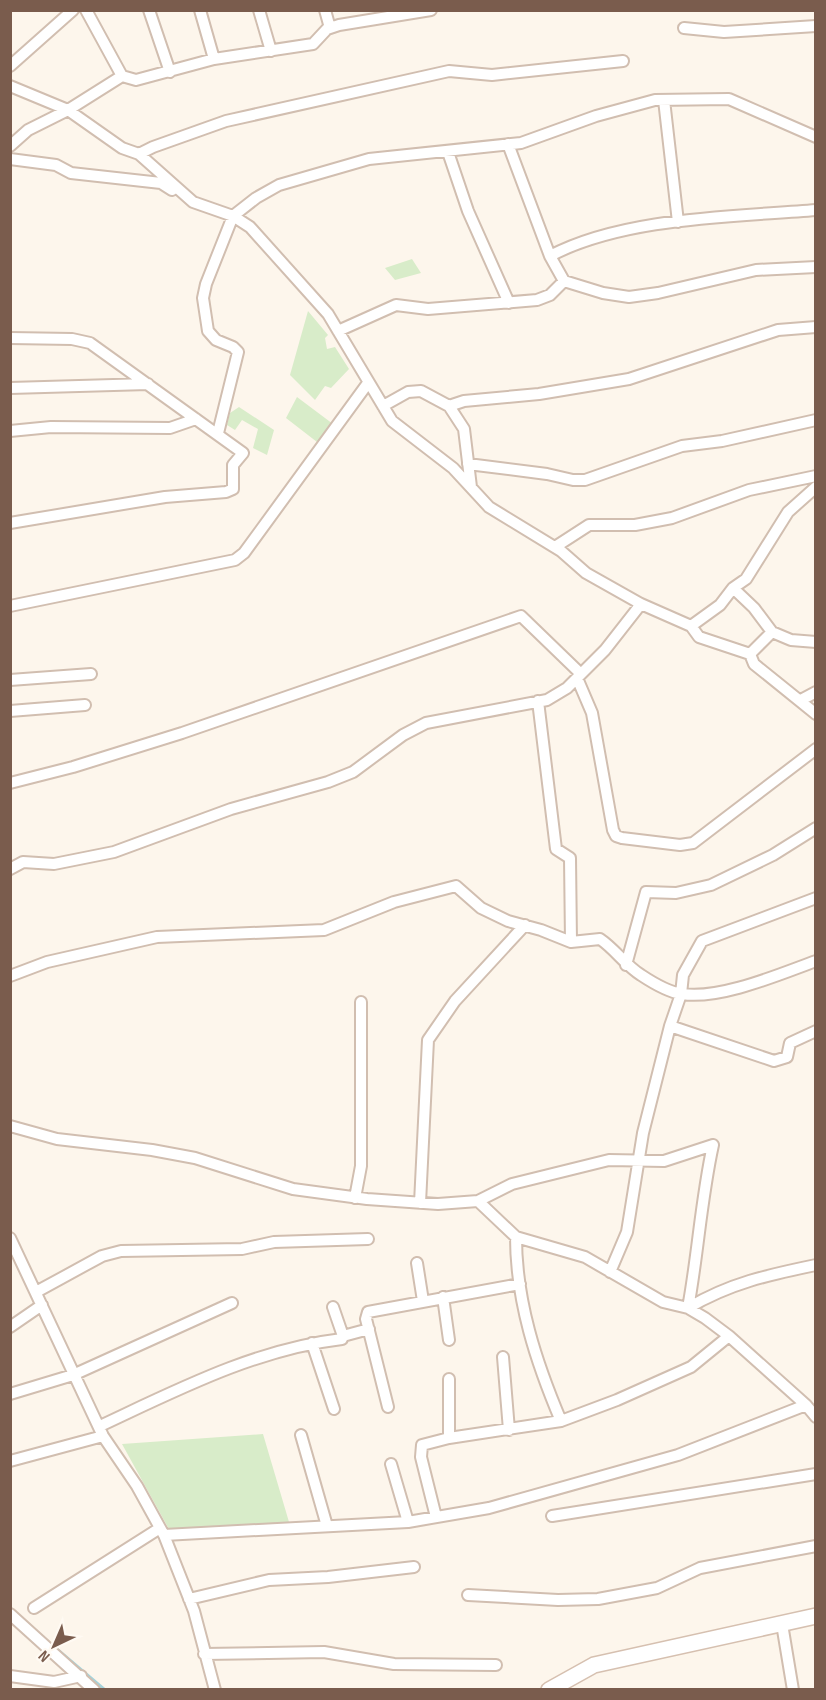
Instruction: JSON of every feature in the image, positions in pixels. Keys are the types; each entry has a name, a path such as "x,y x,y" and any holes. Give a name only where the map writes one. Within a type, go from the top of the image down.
{"street":[{"path":"10,66 73,10"},
{"path":"86,10 122,76 136,80 214,59 313,44 330,28 400,13 431,10"},
{"path":"149,10 170,72"},
{"path":"201,10 214,59"},
{"path":"259,10 271,51"},
{"path":"325,10 330,28"},
{"path":"684,28 724,32 816,26"},
{"path":"139,154 226,121 449,71 492,75 623,61"},
{"path":"10,146 28,130 68,110 122,76"},
{"path":"10,86 68,110 122,148 139,154 193,202"},
{"path":"218,433 238,352 233,347 216,340 208,330 203,298 206,284 233,216 256,198 279,185 369,159 521,143 596,116 664,100 729,99 816,137"},
{"path":"664,100 678,222"},
{"path":"508,144 550,256 564,281 603,293 629,297 658,293 756,270 816,267"},
{"path":"448,152 468,211 509,303"},
{"path":"10,159 56,165 71,173 161,183 193,202 233,216 250,227 328,314 392,420 453,468 489,507 555,547 586,573 641,604 691,626 699,637 750,654 754,664 816,714"},
{"path":"550,256 577,242 678,222 816,210"},
{"path":"338,331 396,305 428,309 537,300 550,296 564,281"},
{"path":"449,406 464,400 539,394 629,379 778,330 816,327"},
{"path":"10,338 72,339 90,343 243,453 233,465 233,489 10,523"},
{"path":"10,606 235,560 244,553 368,383"},
{"path":"10,388 148,384"},
{"path":"383,406 408,393 421,391 449,406 464,429 471,487"},
{"path":"10,430 51,427 170,428 196,419"},
{"path":"468,464 585,480 682,446 722,441 816,420"},
{"path":"555,547 589,525 635,525 672,518 749,490 816,476"},
{"path":"691,626 720,605 733,588 746,579 788,513 816,487"},
{"path":"733,588 754,608 772,632 791,640 816,642"},
{"path":"10,869 23,862 54,864 114,852 231,809 344,775 403,735 426,723 553,698 605,650 641,604"},
{"path":"10,783 73,767 182,733 521,616 579,676 592,713 616,836 680,845 693,843 816,749"},
{"path":"750,654 772,632"},
{"path":"10,680 91,674"},
{"path":"801,700 816,692"},
{"path":"538,701 556,849 570,858 571,942"},
{"path":"10,711 85,705"},
{"path":"626,964 646,892 676,893 711,885 773,855 816,828"},
{"path":"10,976 47,962 157,937 324,930 394,902 456,886 481,908 571,942 600,939 618,951 626,964 660,986 681,994 708,993 754,984 816,961"},
{"path":"610,1272 627,1232 639,1161 670,1026 681,994 683,975 702,941 816,898"},
{"path":"420,1203 428,1040 455,1000 525,925"},
{"path":"355,1198 361,1166 362,1136 361,1002"},
{"path":"670,1026 774,1062 787,1057 790,1043 816,1031"},
{"path":"10,1126 57,1139 195,1158 293,1189 355,1198 420,1203 478,1201 512,1184 609,1160 664,1161 713,1144 702,1196 698,1256 688,1308"},
{"path":"478,1201 516,1237 585,1257 663,1302 688,1308 729,1336 806,1405 816,1417"},
{"path":"516,1237 520,1284 531,1343 561,1421"},
{"path":"10,1238 73,1375 102,1431 137,1486 162,1532 189,1599 215,1689"},
{"path":"36,1292 102,1256 121,1251 242,1249 274,1242 368,1239"},
{"path":"417,1263 423,1302"},
{"path":"688,1308 718,1291 753,1279 816,1265"},
{"path":"388,1407 366,1316 368,1312 520,1284"},
{"path":"443,1298 449,1340"},
{"path":"10,1394 73,1375 232,1303"},
{"path":"10,1327 42,1305"},
{"path":"333,1307 343,1336"},
{"path":"10,1461 102,1431 238,1365 312,1343 342,1339 343,1336 369,1329"},
{"path":"436,1517 421,1457 422,1445 449,1438 561,1421 617,1400 691,1367 729,1336"},
{"path":"312,1343 334,1409"},
{"path":"503,1357 509,1430"},
{"path":"449,1379 449,1438"},
{"path":"34,1608 162,1532 408,1522 489,1508 678,1455 806,1405"},
{"path":"301,1435 327,1526"},
{"path":"391,1464 408,1522"},
{"path":"552,1516 816,1474"},
{"path":"468,1595 558,1600 598,1599 657,1588 700,1568 816,1546"},
{"path":"189,1599 269,1580 328,1577 414,1567"},
{"path":"10,1614 94,1689"},
{"path":"549,1689 594,1665 816,1616"},
{"path":"782,1624 793,1689"},
{"path":"204,1654 324,1652 393,1664 495,1665"},
{"path":"10,1676 54,1682 81,1676"}],"green space":[{"path":"412,259 421,273 395,280 385,268"},
{"path":"308,311 328,335 325,338 327,349 335,347 349,369 331,388 325,386 315,400 290,375"},
{"path":"297,397 333,424 317,442 286,418"},
{"path":"239,407 274,430 267,455 253,448 258,429 242,420 235,430 227,425 230,413"},
{"path":"263,1434 289,1522 170,1531 122,1444"}],"waterway":[{"path":"52,1645 105,1690"}]}
